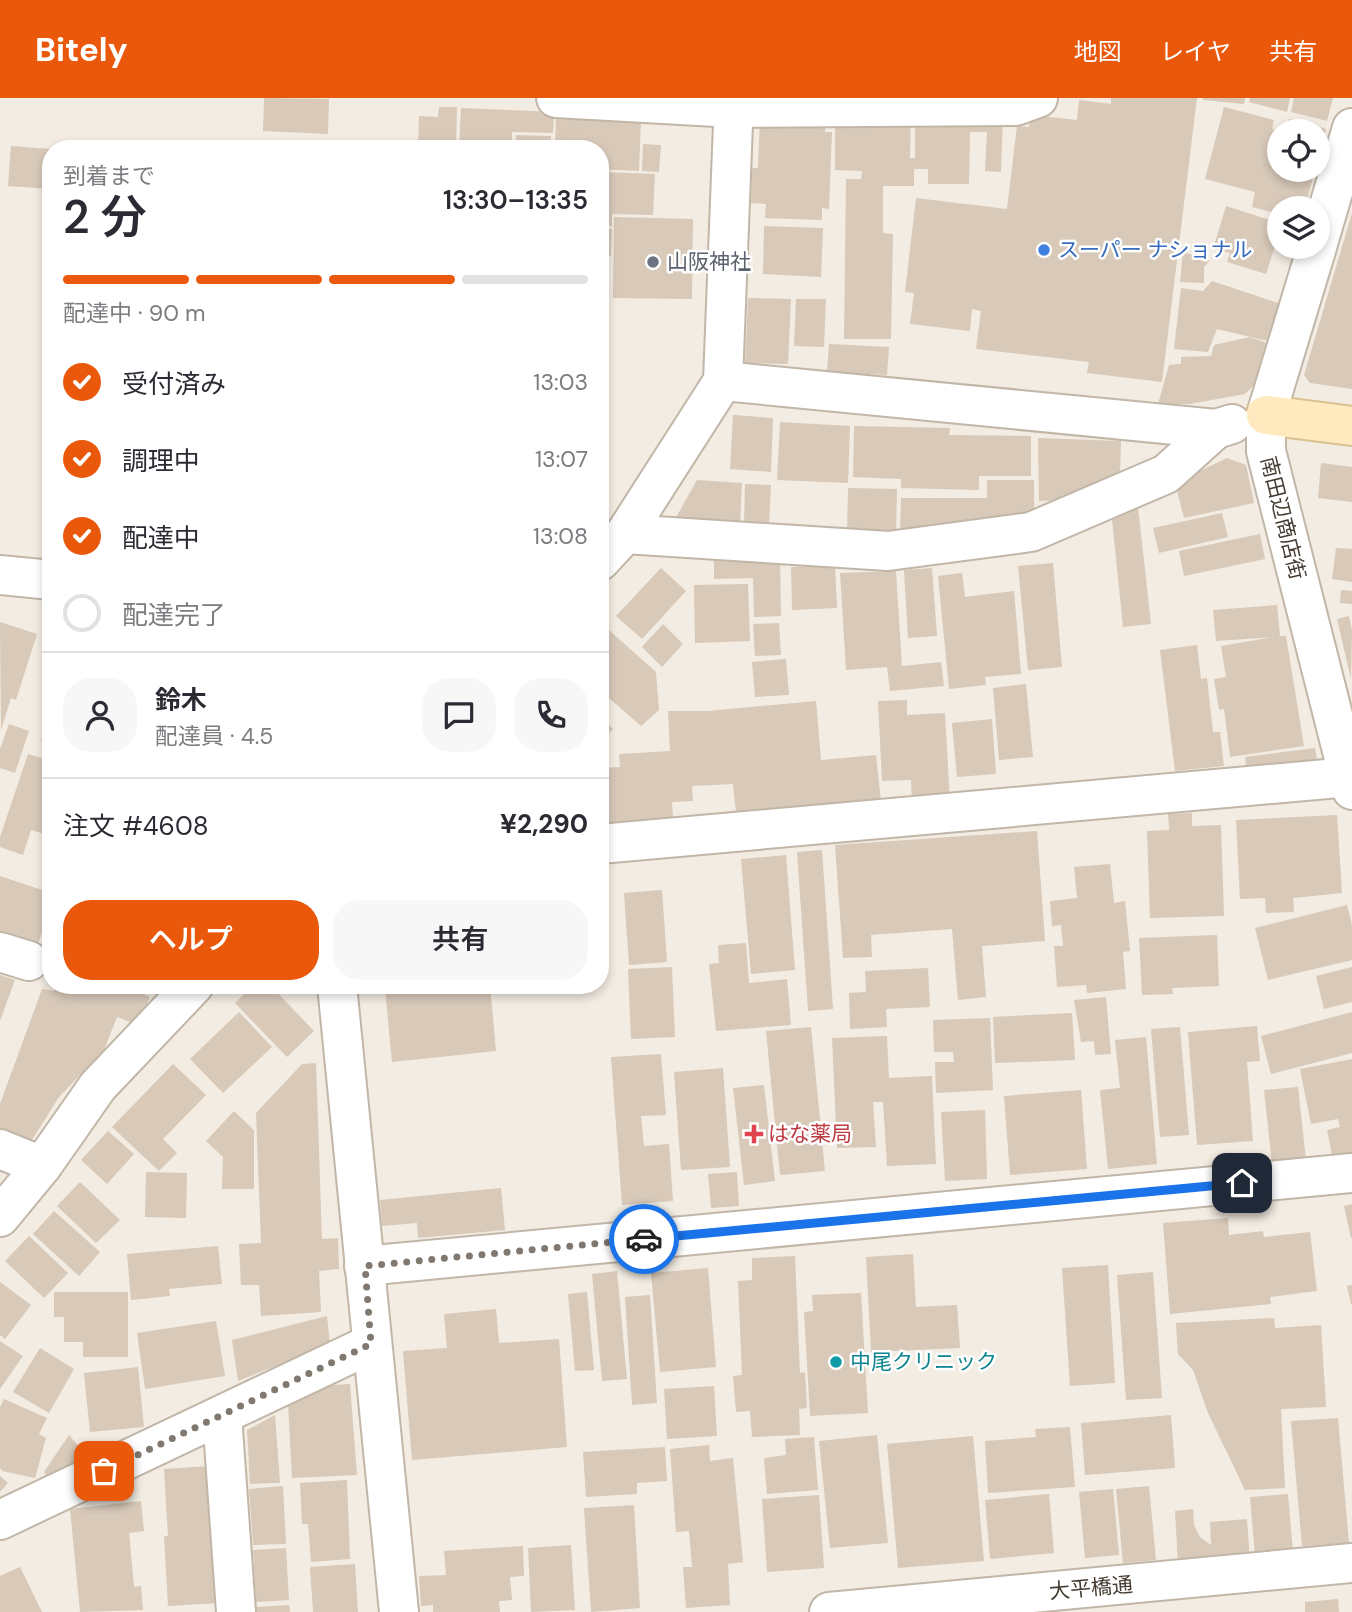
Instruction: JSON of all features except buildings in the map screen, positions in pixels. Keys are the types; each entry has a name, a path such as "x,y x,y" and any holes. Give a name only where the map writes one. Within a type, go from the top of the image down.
{"street":[{"path":"556,98 1016,106 1038,98"},
{"path":"613,548 723,382 734,103"},
{"name":"南田辺商店街","path":"1330,202 1352,128"},
{"name":"南田辺商店街","path":"1313,259 1266,415 1266,451 1350,784"},
{"path":"723,382 1216,429 1266,415 1352,426"},
{"path":"613,548 888,551 1031,532 1166,474 1216,429"},
{"path":"0,575 42,579"},
{"path":"609,843 1350,784"},
{"path":"0,1217 41,1166 98,1086 185,994"},
{"path":"338,994 399,1612"},
{"path":"0,1149 41,1166"},
{"path":"365,1266 1352,1173"},
{"path":"0,1520 371,1344"},
{"path":"222,1415 236,1612"},
{"name":"大平橋通","path":"829,1612 1352,1563"}],"way so far":[{"path":"104,1471 371,1344 365,1266 644,1239"}],"place":[{"name":"スーパー ナショナル","path":"1044,250"},
{"name":"山阪神社","path":"653,262"},
{"name":"はな薬局","path":"754,1134"},
{"name":"中尾クリニック","path":"836,1362"}],"route":[{"path":"644,1239 1242,1183"}]}
